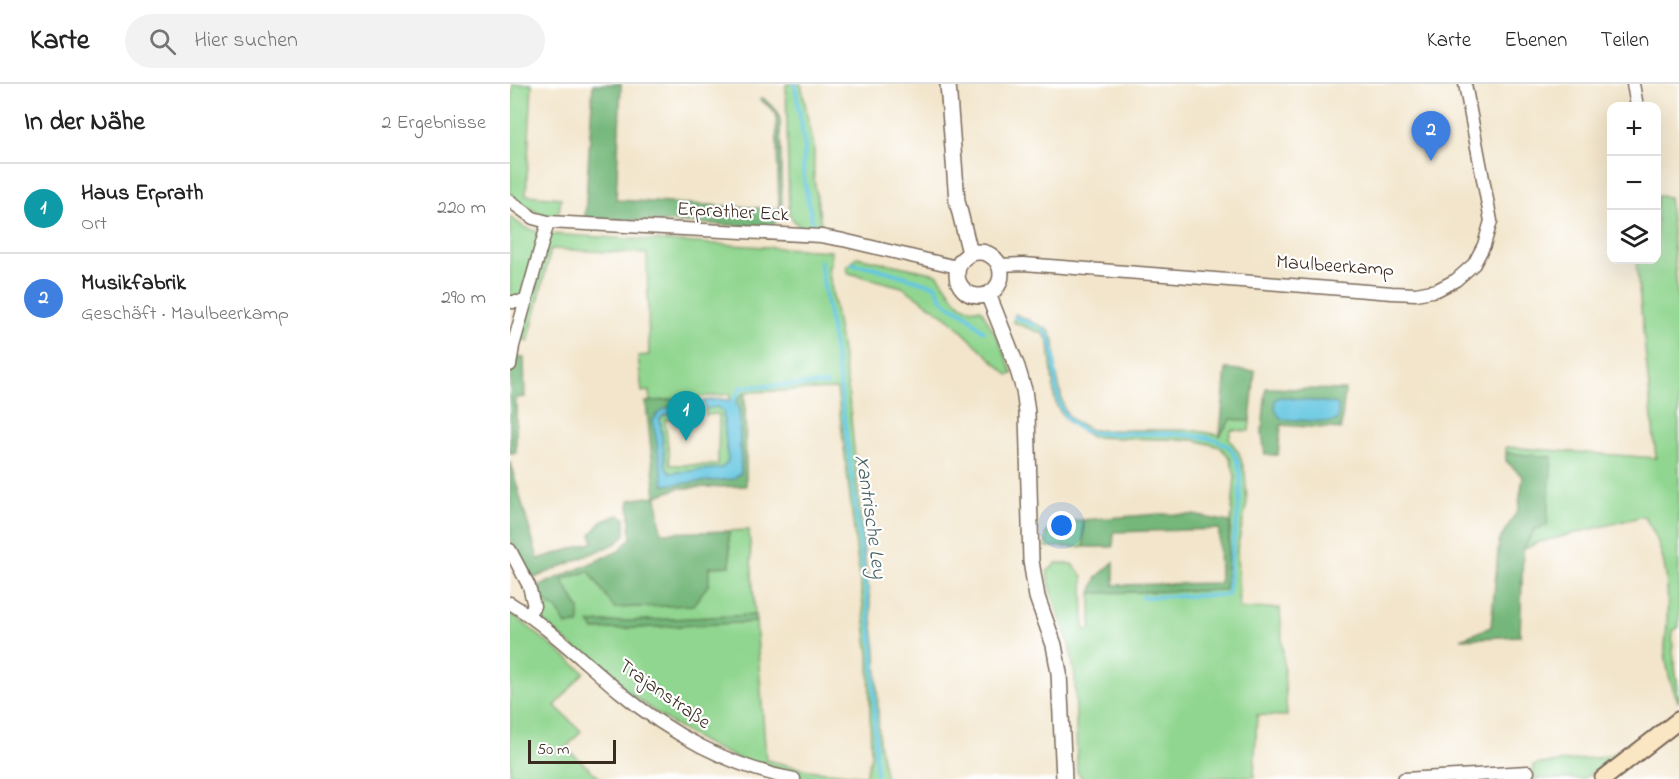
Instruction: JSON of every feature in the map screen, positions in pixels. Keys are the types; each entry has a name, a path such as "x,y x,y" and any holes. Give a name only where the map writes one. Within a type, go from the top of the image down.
{"main road":[{"path":"1603,779 1679,720"}],"street":[{"path":"948,84 957,201 970,253"},
{"name":"Maulbeerkamp","path":"1000,266 1024,264 1392,293 1416,294 1437,290 1456,280 1474,264 1484,245 1491,221 1465,84"},
{"path":"1633,84 1636,102"},
{"name":"Erprather Eck","path":"510,201 533,218 548,222 821,236 957,267"},
{"path":"510,365 548,222"},
{"path":"979,251 988,253 1000,266 1000,282 988,294 971,295 963,291 958,284 957,267 964,256 970,253 979,251"},
{"path":"988,294 1024,390 1027,413 1031,561 1037,597 1054,645 1059,673 1064,779"},
{"path":"510,302 526,302"},
{"path":"510,550 529,586 534,606 528,614"},
{"name":"Trajanstraße","path":"510,603 528,614 622,693 664,724 696,743 731,759 794,779"},
{"path":"1404,779 1528,772"}],"green space":[{"path":"513,84 532,84 526,195 561,198 559,212 550,217 528,208 510,193 510,124"},
{"path":"593,84 621,84 616,200 779,209 776,113 760,99 763,98 777,111 780,120 782,215 769,229 585,218"},
{"path":"786,84 801,84 814,147 814,178 822,231 802,230 789,215"},
{"path":"1661,196 1669,197 1679,311 1679,627 1673,631 1672,640 1679,703 1669,677 1666,657 1667,594 1664,566 1657,540 1644,516 1536,543 1523,550 1535,529 1552,457 1506,453 1506,447 1656,458 1636,264 1661,264"},
{"path":"510,217 524,227 541,233 522,299 510,298"},
{"path":"549,234 831,251 831,266 828,266 848,388 876,650 879,743 886,779 804,777 765,768 728,754 694,737 661,716 599,669 539,618 541,600 557,609 566,625 579,609 561,580 589,571 730,566 729,531 749,530 755,615 590,623 594,630 756,622 766,760 808,770 865,776 871,757 869,655 837,389 746,392 735,402 729,401 730,394 650,402 649,391 642,392 638,356 649,355 647,254 551,249 528,342 521,338"},
{"path":"857,257 937,274 959,303 981,309 999,341 1013,374 1008,375 948,318 902,287 849,273 846,268"},
{"path":"1015,314 1049,330 1054,341 1056,372 1064,409 1071,419 1091,430 1191,430 1220,435 1231,419 1250,421 1249,431 1231,430 1229,439 1239,453 1245,473 1247,503 1237,549 1239,609 1280,608 1287,716 1257,715 1254,777 1083,779 1077,772 1075,676 1069,644 1053,598 1047,572 1057,563 1072,564 1083,576 1084,630 1091,629 1091,593 1225,590 1235,476 1230,458 1220,447 1195,440 1091,437 1068,422 1057,407 1054,395 1049,343 1044,334 1013,322"},
{"path":"515,357 524,358 525,397 516,398 516,453 510,453 510,378"},
{"path":"1226,369 1255,371 1250,421 1231,419 1220,435"},
{"path":"1266,388 1345,390 1341,429 1281,425 1278,455 1265,455 1262,432"},
{"path":"745,392 746,486 679,488 657,496 661,533 729,531 730,566 709,567 709,584 693,605 614,608 589,571 562,580 579,609 579,624 566,625 557,609 541,600 537,587 619,551 631,538 629,500 656,496 646,402 694,397 695,403 672,406 656,415 664,485 733,479 741,472 739,410 735,402"},
{"path":"717,406 723,411 728,462 723,468 671,473 666,469 660,419 664,415 696,410 697,416 665,420 670,465 718,465 719,414 706,415 705,409"},
{"path":"1506,453 1552,457 1547,526 1535,529 1523,550 1520,636 1461,639 1491,627 1499,541 1518,510 1523,477 1506,461"},
{"path":"510,461 538,559 594,542 591,534 603,521 619,515 625,518 625,534 617,543 532,579 529,578 510,539"},
{"path":"1160,514 1193,515 1230,522 1225,590 1091,593 1097,577 1114,562 1114,585 1220,583 1219,529 1114,532 1113,547 1084,547 1083,520"},
{"path":"1083,520 1084,547 1046,547 1046,533 1064,523"},
{"path":"510,612 584,672 555,706 581,731 566,748 601,779 510,779"},
{"path":"755,615 756,622 594,630 589,623"},
{"path":"1626,749 1583,779 1512,779 1534,778 1533,765 1603,757"}],"water":[{"path":"1280,397 1338,404 1338,418 1336,421 1329,422 1282,419 1275,406 1275,400"},
{"path":"721,399 735,402 739,410 741,473 733,479 664,485 653,421 656,416 665,409 677,405 695,403 696,410 664,415 660,419 666,468 671,473 722,468 728,461 723,412 717,407 705,409 703,401"}],"waterway":[{"name":"Xantrische Ley","path":"795,84 805,148 804,180 813,225"},
{"name":"Xantrische Ley","path":"820,261 840,384 873,648 876,778"},
{"path":"852,264 872,267 936,286 943,300 965,314 984,331"},
{"path":"1015,317 1036,326"},
{"path":"1042,329 1050,339 1053,352 1058,400 1064,414 1075,426 1093,433 1177,434 1209,438 1221,442 1231,450 1237,461 1240,475 1239,507 1231,555 1228,595 1142,597"},
{"path":"732,404 741,387 827,384"}],"place":[{"name":"Musikfabrik","path":"1431,161"},
{"name":"Haus Erprath","path":"686,441"}]}
